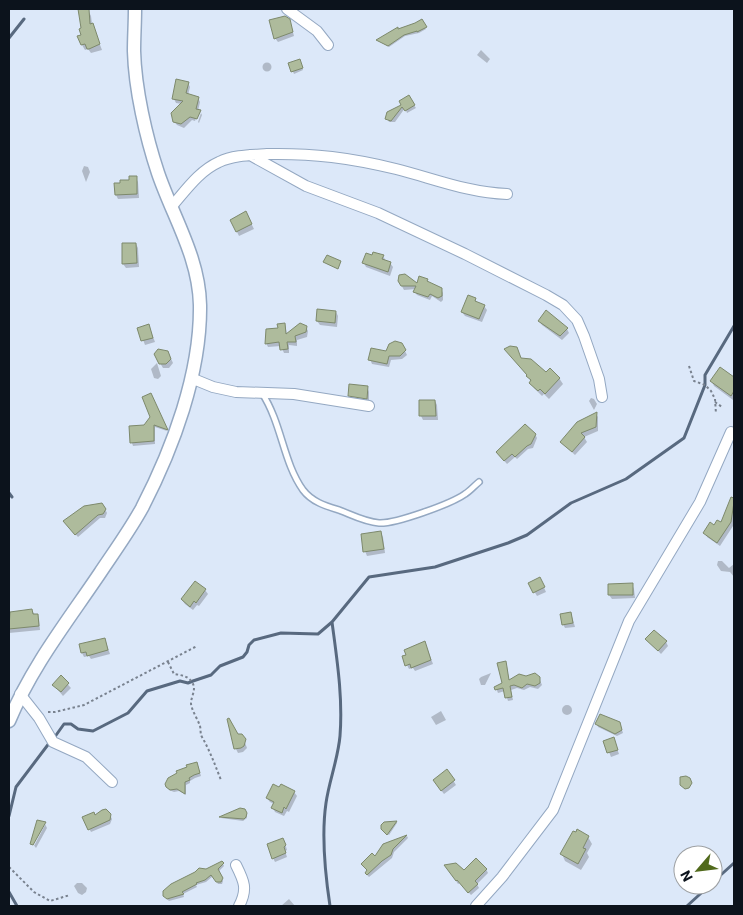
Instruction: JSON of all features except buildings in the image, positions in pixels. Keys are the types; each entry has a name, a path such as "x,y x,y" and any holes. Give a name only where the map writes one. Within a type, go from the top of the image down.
{"street":[{"path":"9,721 20,694 32,674 142,508 165,458 186,400 197,349 200,304 195,265 159,175 149,144 138,87 134,52 135,9"},
{"path":"287,9 317,31 328,46"},
{"path":"172,206 194,180 219,161 250,155 318,154 394,169 480,191 507,194"},
{"path":"250,155 306,186 378,213 466,254 564,305 577,320 584,336 599,379 602,397"},
{"path":"191,378 213,387 236,392 294,394 369,406"},
{"path":"476,906 502,877 553,810 629,621 700,502 731,432"},
{"path":"20,694 33,710 53,742 86,757 112,782"},
{"path":"236,865 245,885 239,906"}],"lane":[{"path":"262,393 270,405 289,461 303,490 310,498 321,504 364,520 380,523 416,515 444,505 464,495 479,482"}],"path":[{"path":"689,366 694,380 706,385 711,391 715,402 716,414"},
{"path":"715,402 722,408"},
{"path":"33,710 55,712 84,706 198,646"},
{"path":"168,662 174,674 191,680 193,684 194,692 191,699 191,707 200,728 200,736 212,754 221,780"},
{"path":"9,867 34,892 50,901 70,895"}],"waterway":[{"path":"9,38 24,19"},
{"path":"54,738 64,724 71,724 78,729 93,731 128,713 147,691 180,681 188,683 211,675 220,666 243,657 254,640 281,633 318,634 332,622 369,577 435,567 508,543 527,535 571,503 626,479 684,438 705,385 705,375 734,326"},
{"path":"9,493 12,497"},
{"path":"330,906 324,855 324,829 327,795 339,745 341,721 339,679 332,622"},
{"path":"9,816 16,787 50,742"},
{"path":"723,873 734,863"},
{"path":"9,892 17,906"},
{"path":"687,906 699,895"}]}
